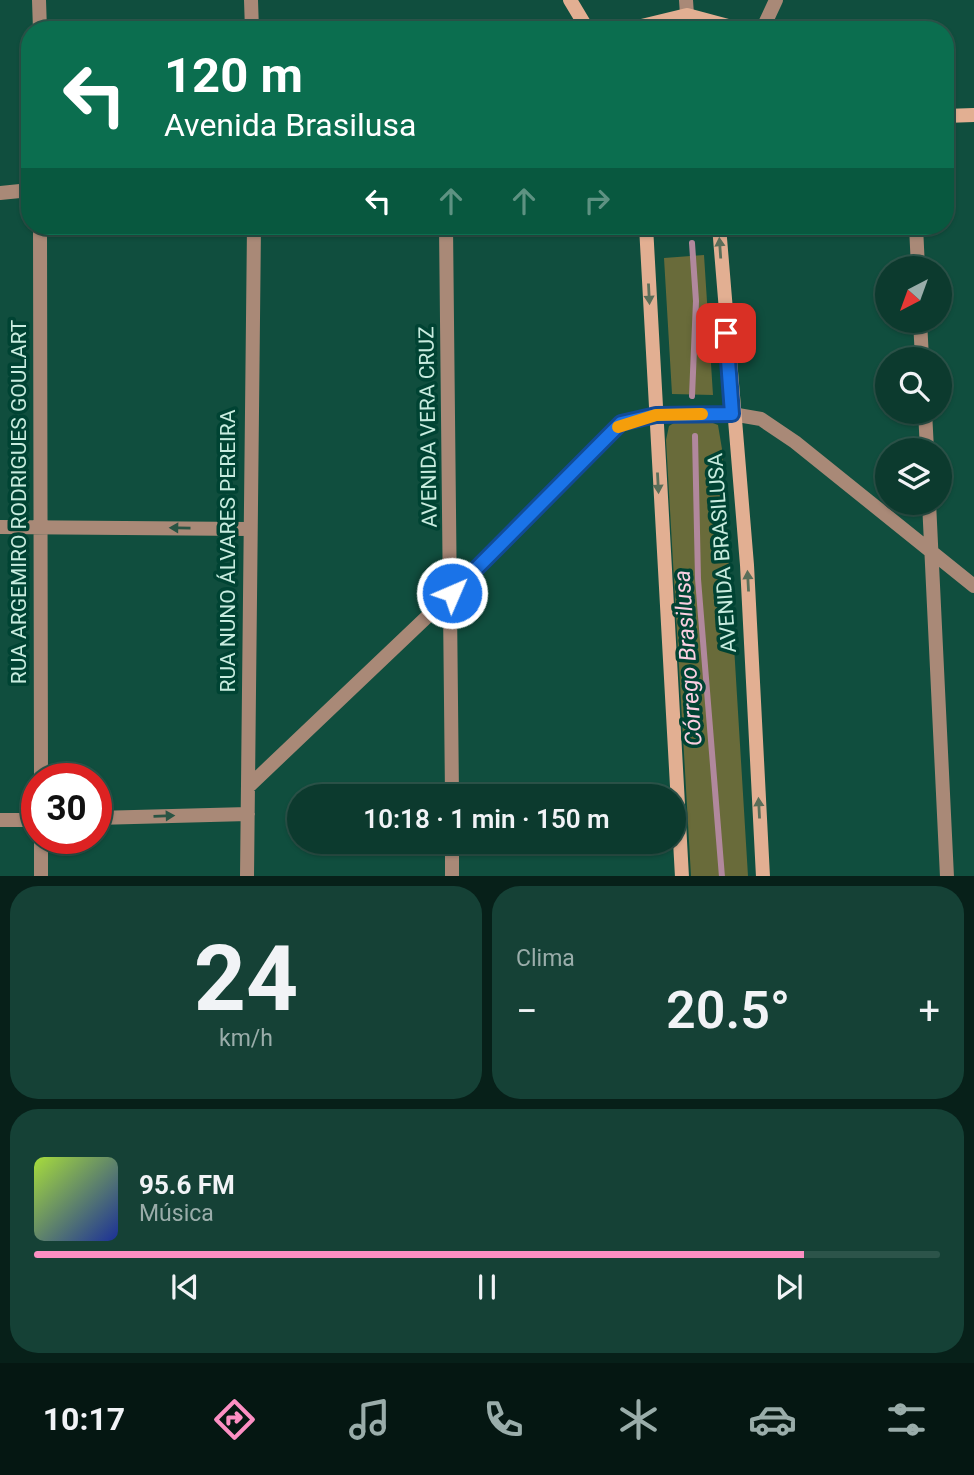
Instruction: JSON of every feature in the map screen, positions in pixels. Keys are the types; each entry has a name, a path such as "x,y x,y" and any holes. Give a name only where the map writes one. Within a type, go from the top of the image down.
{"street":[{"path":"39,0 40,21"},
{"path":"251,0 252,21"},
{"path":"570,0 583,21"},
{"path":"766,21 776,0"},
{"path":"649,21 687,7 721,21"},
{"path":"954,116 974,115"},
{"path":"0,193 21,191"},
{"name":"RUA ARGEMIRO RODRIGUES GOULART","path":"40,235 41,763"},
{"name":"RUA NUNO ÁLVARES PEREIRA","path":"247,876 248,529 254,235"},
{"name":"AVENIDA VERA CRUZ","path":"446,235 452,784"},
{"path":"646,235 682,876"},
{"name":"AVENIDA BRASILUSA","path":"720,235 732,414 747,565 763,876"},
{"path":"916,235 917,256"},
{"path":"248,788 452,593 621,423 656,415 732,414 761,419 794,442 974,586"},
{"path":"930,515 947,876"},
{"path":"0,527 248,529"},
{"path":"112,818 248,814"},
{"path":"0,820 21,820"},
{"path":"41,854 41,876"},
{"path":"452,854 452,876"}],"green space":[{"path":"704,255 713,395 672,394 664,258"},
{"path":"705,420 718,425 722,449 748,876 691,876 666,440 669,426 677,421"}],"building":[{"path":"472,854 555,854 472,856"}],"waterway":[{"name":"Córrego Brasilusa","path":"692,243 696,301 692,396"},
{"name":"Córrego Brasilusa","path":"695,436 698,579 722,876"}],"slow traffic":[{"path":"618,427 621,423 656,415 702,414"}],"route":[{"path":"452,593 621,423 656,415 732,414 726,333"}]}
